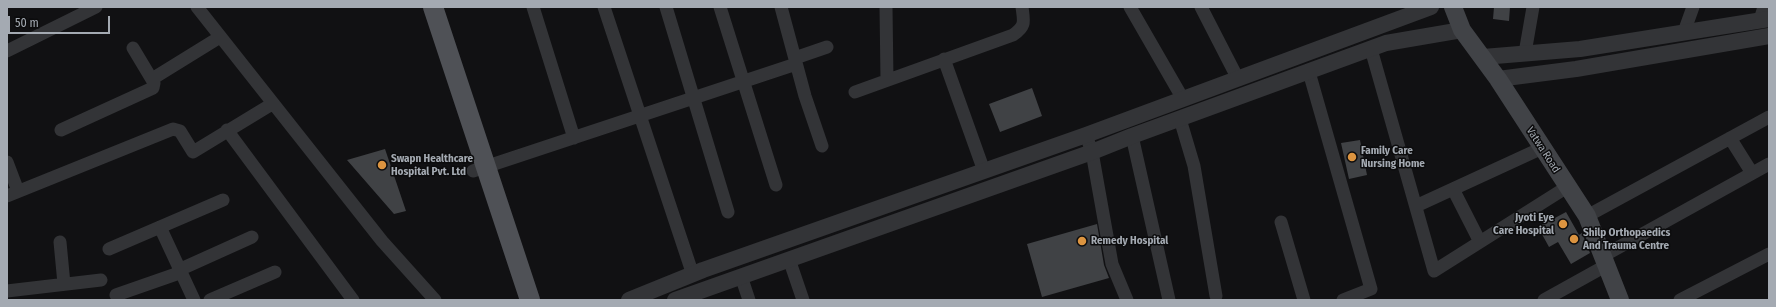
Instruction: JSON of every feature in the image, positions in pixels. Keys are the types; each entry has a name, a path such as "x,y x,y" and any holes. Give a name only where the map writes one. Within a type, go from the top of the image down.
{"main road":[{"path":"420,7 479,169 530,300"},
{"path":"433,7 516,300"},
{"name":"Vatwa Road","path":"1453,7 1462,30 1498,79 1587,216 1620,300"}],"street":[{"path":"7,51 96,7"},
{"path":"197,7 272,104 382,241 435,300"},
{"path":"534,7 574,138"},
{"path":"604,7 693,274"},
{"path":"666,7 728,212"},
{"path":"720,7 776,185"},
{"path":"781,7 795,61 822,146"},
{"path":"886,7 887,80"},
{"path":"855,92 1013,35 1021,29 1024,21 1022,7"},
{"path":"1130,7 1183,99"},
{"path":"1200,7 1238,79"},
{"path":"629,300 693,274 1086,135 1431,7"},
{"path":"1525,53 1533,7"},
{"path":"1684,32 1693,7"},
{"path":"1483,57 1580,49 1684,32 1764,15"},
{"path":"675,300 1092,152 1386,43 1462,30"},
{"path":"1498,79 1576,69 1769,36"},
{"path":"152,79 220,37"},
{"path":"479,169 743,82 827,47"},
{"path":"61,130 153,88 154,83 152,79 132,48"},
{"path":"1371,49 1434,271 1567,187"},
{"path":"944,59 984,171"},
{"path":"1308,72 1371,289 1343,300"},
{"path":"7,162 13,194 173,129 180,131 193,152 272,104"},
{"path":"1587,216 1769,117"},
{"path":"1180,119 1194,166 1216,296"},
{"path":"227,130 353,300"},
{"path":"1086,135 1092,152 1112,264 1127,300"},
{"path":"1132,136 1169,300"},
{"path":"1730,138 1752,173"},
{"path":"1416,206 1542,148"},
{"path":"1544,300 1605,260 1769,164"},
{"path":"1453,189 1480,242"},
{"path":"109,249 223,200"},
{"path":"1281,222 1304,300"},
{"path":"160,227 182,271 194,300"},
{"path":"116,295 182,271 252,236"},
{"path":"60,242 64,284"},
{"path":"1680,300 1769,254"},
{"path":"789,259 803,300"},
{"path":"210,300 275,272"},
{"path":"741,276 749,300"},
{"path":"7,291 101,280"}],"building":[{"path":"1494,7 1510,7 1509,21 1493,19"},
{"path":"1032,88 1042,116 1000,132 989,104"},
{"path":"1360,140 1367,175 1349,179 1341,143"},
{"path":"385,149 406,211 394,214 347,160"},
{"path":"1566,212 1579,235 1582,233 1590,253 1571,264 1558,242 1549,247 1538,227"},
{"path":"1097,224 1104,265 1109,278 1042,297 1027,244"}],"place":[{"name":"Family Care Nursing Home","path":"1352,157"},
{"name":"Swapn Healthcare Hospital Pvt. Ltd","path":"382,165"},
{"name":"Jyoti Eye Care Hospital","path":"1563,224"},
{"name":"Shilp Orthopaedics And Trauma Centre","path":"1574,239"},
{"name":"Remedy Hospital","path":"1082,241"}]}
